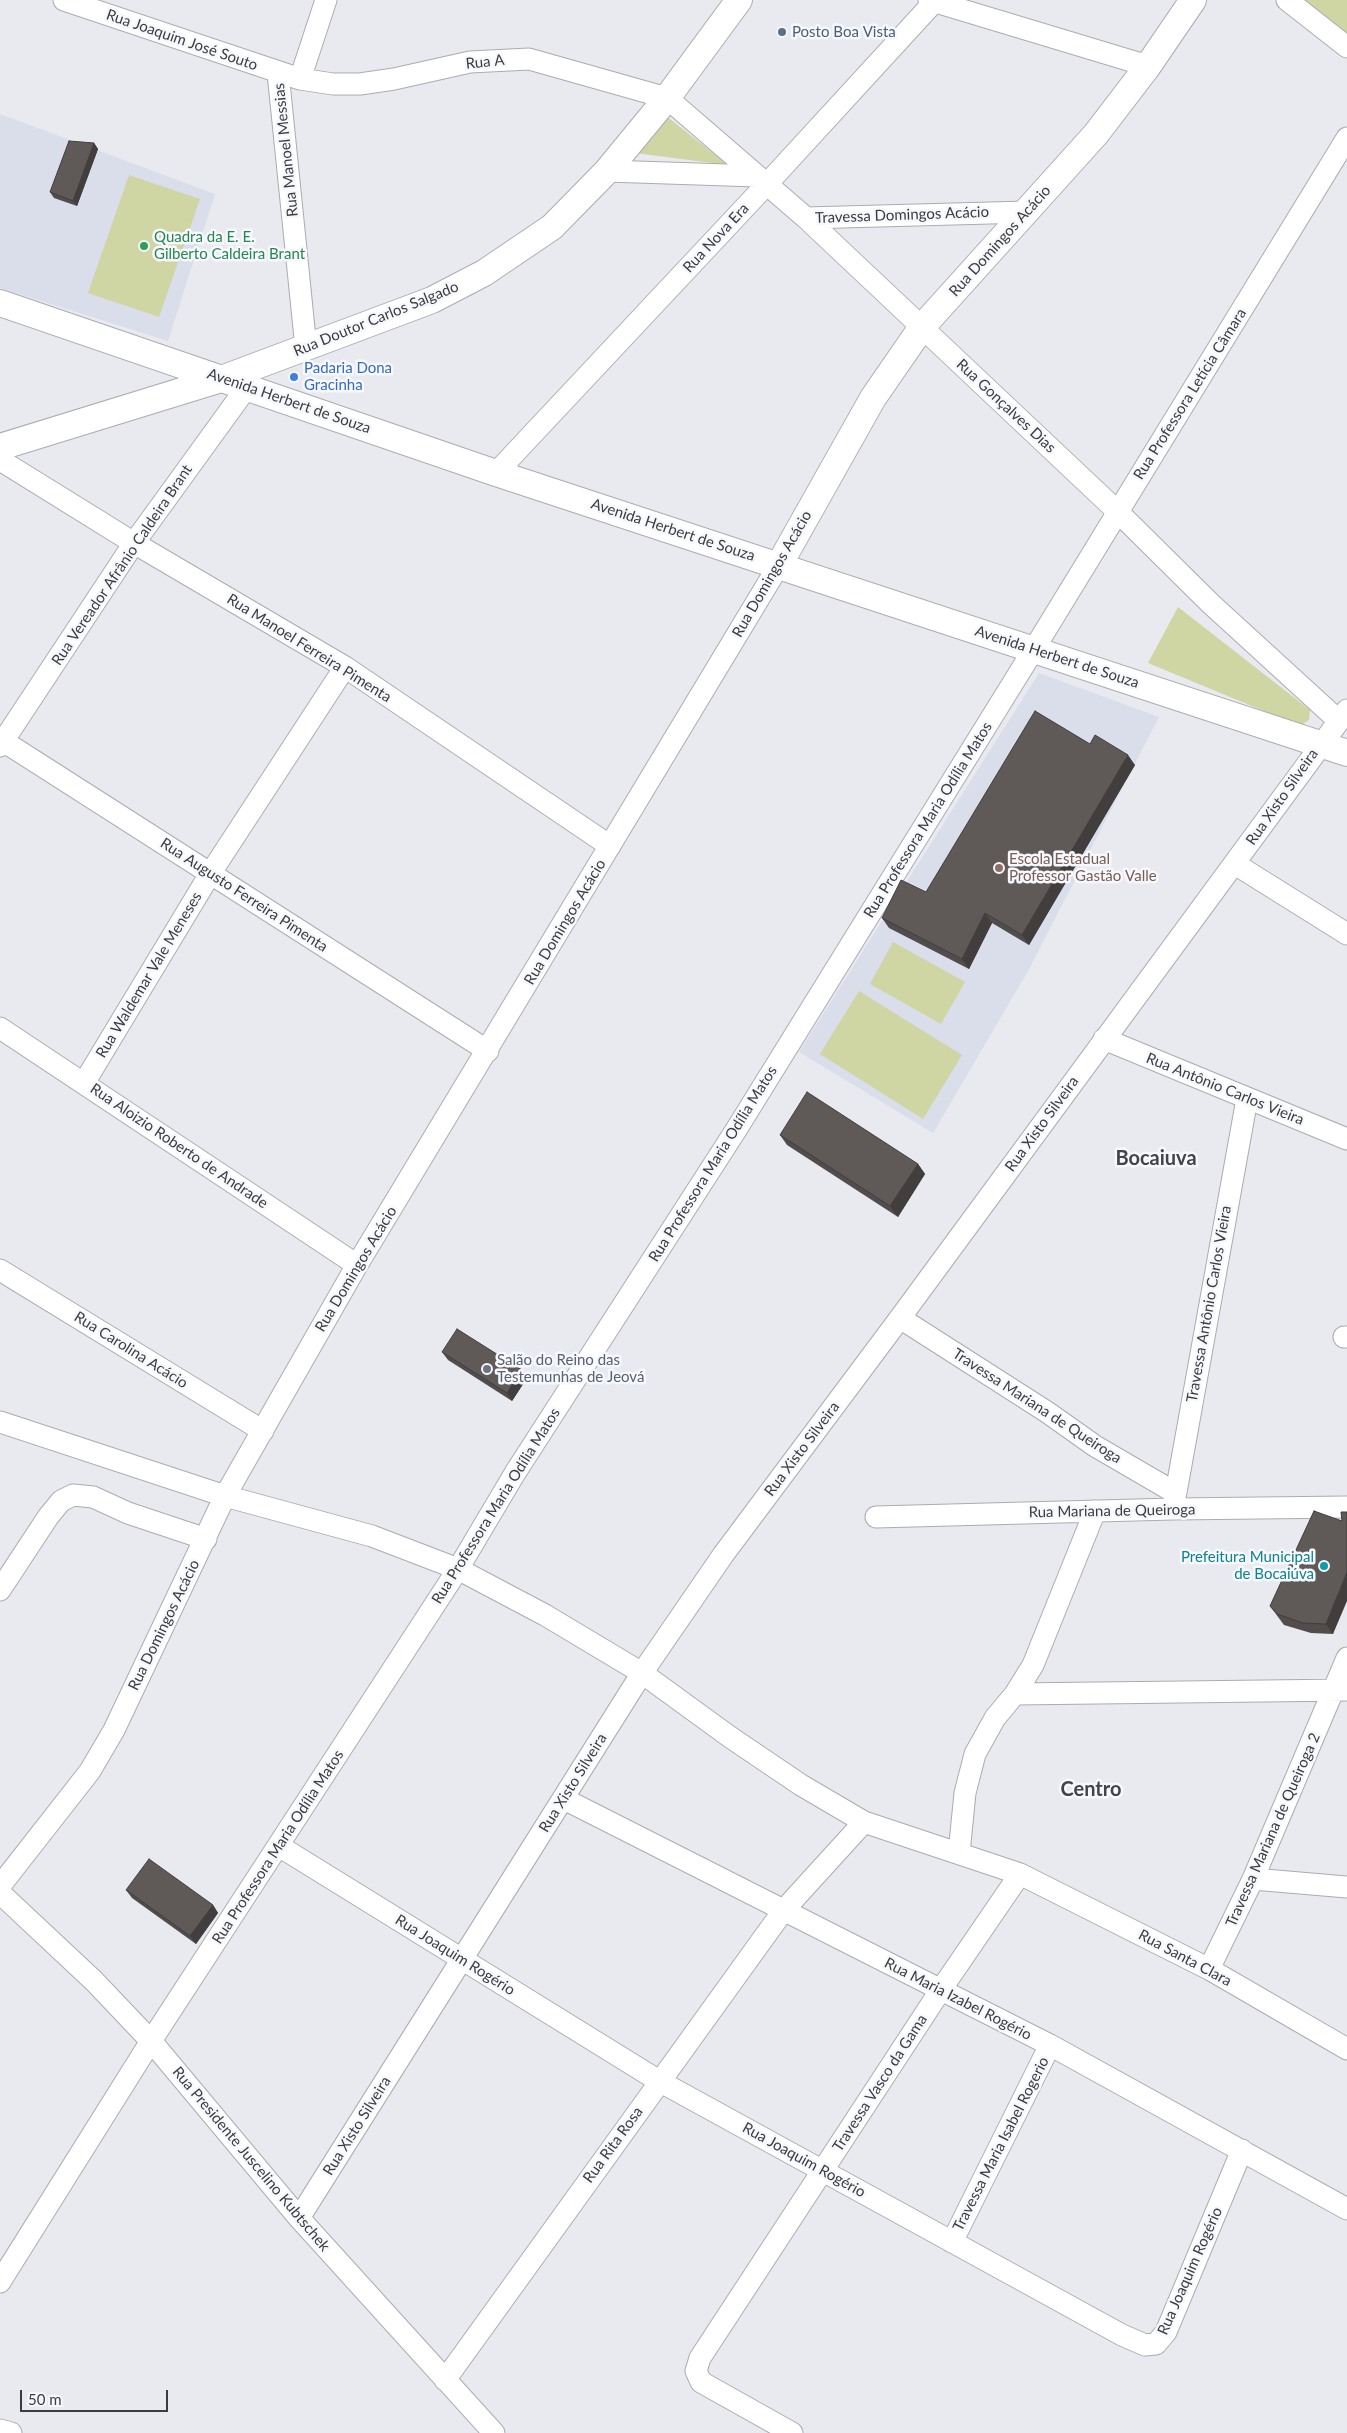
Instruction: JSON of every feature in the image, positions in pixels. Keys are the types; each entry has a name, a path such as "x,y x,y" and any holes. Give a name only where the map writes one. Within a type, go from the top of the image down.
{"street":[{"name":"Rua Joaquim José Souto","path":"64,0 113,8 300,79"},
{"path":"300,79 326,0"},
{"name":"Rua Doutor Carlos Salgado","path":"0,447 235,382 306,348 432,300 516,254 552,227 607,170 666,98 739,0"},
{"name":"Rua Domingos Acácio","path":"0,1886 90,1771 114,1730 157,1635 206,1539 225,1496 357,1266 779,565 873,398 922,327 1096,134 1148,66 1192,0"},
{"path":"1287,0 1347,47"},
{"path":"932,1 1148,66"},
{"name":"Rua Nova Era","path":"496,473 762,181 932,1"},
{"name":"Rua A","path":"300,79 333,84 360,84 394,79 470,62 529,59 556,65 666,98"},
{"name":"Rua Manoel Messias","path":"278,72 306,348"},
{"name":"Rua Gonçalves Dias","path":"666,98 806,218 1118,512 1211,604 1343,716"},
{"name":"Rua Professora Letícia Câmara","path":"1034,650 1347,138"},
{"path":"607,170 762,181"},
{"name":"Travessa Domingos Acácio","path":"806,218 1027,212"},
{"name":"Avenida Herbert de Souza","path":"0,302 496,473 1347,753"},
{"name":"Rua Vereador Afrânio Caldeira Brant","path":"1,742 134,543 235,382"},
{"name":"Rua Manoel Ferreira Pimenta","path":"0,460 134,543 345,667 610,846"},
{"name":"Rua Professora Maria Odília Matos","path":"0,2282 151,2040 458,1569 515,1473 736,1130 1034,650"},
{"name":"Rua Waldemar Vale Meneses","path":"84,1083 210,874 345,667"},
{"name":"Rua Xisto Silveira","path":"299,2218 642,1673 723,1555 1235,864 1320,744 1343,716"},
{"name":"Rua Augusto Ferreira Pimenta","path":"1,742 488,1051"},
{"path":"1235,864 1347,934"},
{"name":"Rua Aloizio Roberto de Andrade","path":"0,1028 357,1266"},
{"name":"Rua Antônio Carlos Vieira","path":"1104,1039 1347,1139"},
{"name":"Travessa Antônio Carlos Vieira","path":"1174,1501 1247,1099"},
{"name":"Rua Carolina Acácio","path":"0,1270 263,1431"},
{"name":"Travessa Mariana de Queiroga","path":"900,1318 1048,1412 1174,1501"},
{"name":"Rua Santa Clara","path":"0,1422 225,1496 372,1536 458,1569 544,1614 642,1673 730,1737 801,1785 864,1822 1020,1874 1209,1969 1347,2049"},
{"path":"0,1590 48,1517 61,1501 73,1495 93,1497 128,1513 206,1539"},
{"name":"Rua Mariana de Queiroga","path":"876,1517 1096,1511 1174,1501 1347,1507"},
{"path":"959,1853 966,1793 975,1754 995,1718 1015,1694 1033,1665 1096,1511"},
{"name":"Travessa Mariana de Queiroga 2","path":"1209,1969 1341,1690 1347,1658"},
{"path":"1015,1694 1341,1690"},
{"name":"Rua Maria Izabel Rogério","path":"564,1799 1050,2045 1347,2209"},
{"name":"Rua Rita Rosa","path":"445,2380 783,1911 864,1822"},
{"name":"Rua Joaquim Rogério","path":"279,1846 659,2081 1122,2335 1145,2345 1156,2344 1166,2332 1242,2150"},
{"name":"Travessa Vasco da Gama","path":"792,2433 701,2382 696,2371 700,2358 940,1991 1020,1874"},
{"path":"1253,1879 1347,1887"},
{"name":"Rua Presidente Juscelino Kubtschek","path":"0,1894 94,1981 151,2040 299,2218 494,2433"},
{"name":"Travessa Maria Isabel Rogerio","path":"952,2242 1050,2045"},
{"path":"0,2430 10,2433"}],"shaded area":[{"path":"0,114 215,194 168,341 0,288"},
{"name":"Escola Estadual Professor Gastão Valle","path":"1039,673 1159,717 1028,971 933,1133 799,1052"}],"green space":[{"path":"1304,0 1347,0 1347,39"},
{"path":"665,115 728,165 635,153"},
{"name":"Quadra da E. E. Gilberto Caldeira Brant","path":"129,175 200,199 159,317 88,293"},
{"path":"1178,607 1310,710 1309,720 1300,726 1148,663"},
{"path":"893,942 965,982 941,1024 870,984"},
{"path":"859,991 962,1055 923,1119 820,1054"}],"building":[{"path":"69,141 94,143 73,201 50,192"},
{"path":"1035,711 1090,744 1095,735 1128,755 1022,935 985,913 962,959 882,918 901,880 926,892"},
{"path":"807,1092 918,1164 890,1206 780,1135"},
{"name":"Salão do Reino das Testemunhas de Jeová","path":"457,1329 522,1370 507,1393 442,1352"},
{"name":"Prefeitura Municipal de Bocaiúva","path":"1314,1511 1342,1521 1341,1512 1347,1512 1347,1572 1326,1624 1303,1623 1277,1614 1270,1606"},
{"path":"149,1859 213,1905 190,1936 126,1890"}],"place":[{"name":"Posto Boa Vista","path":"782,32"},
{"name":"Quadra da E. E. Gilberto Caldeira Brant","path":"144,246"},
{"name":"Padaria Dona Gracinha","path":"294,377"},
{"name":"Escola Estadual Professor Gastão Valle","path":"999,868"},
{"name":"Salão do Reino das Testemunhas de Jeová","path":"487,1369"},
{"name":"Prefeitura Municipal de Bocaiúva","path":"1324,1566"}],"district":[{"name":"Bocaiuva","path":"1156,1159"},
{"name":"Centro","path":"1091,1790"}]}
